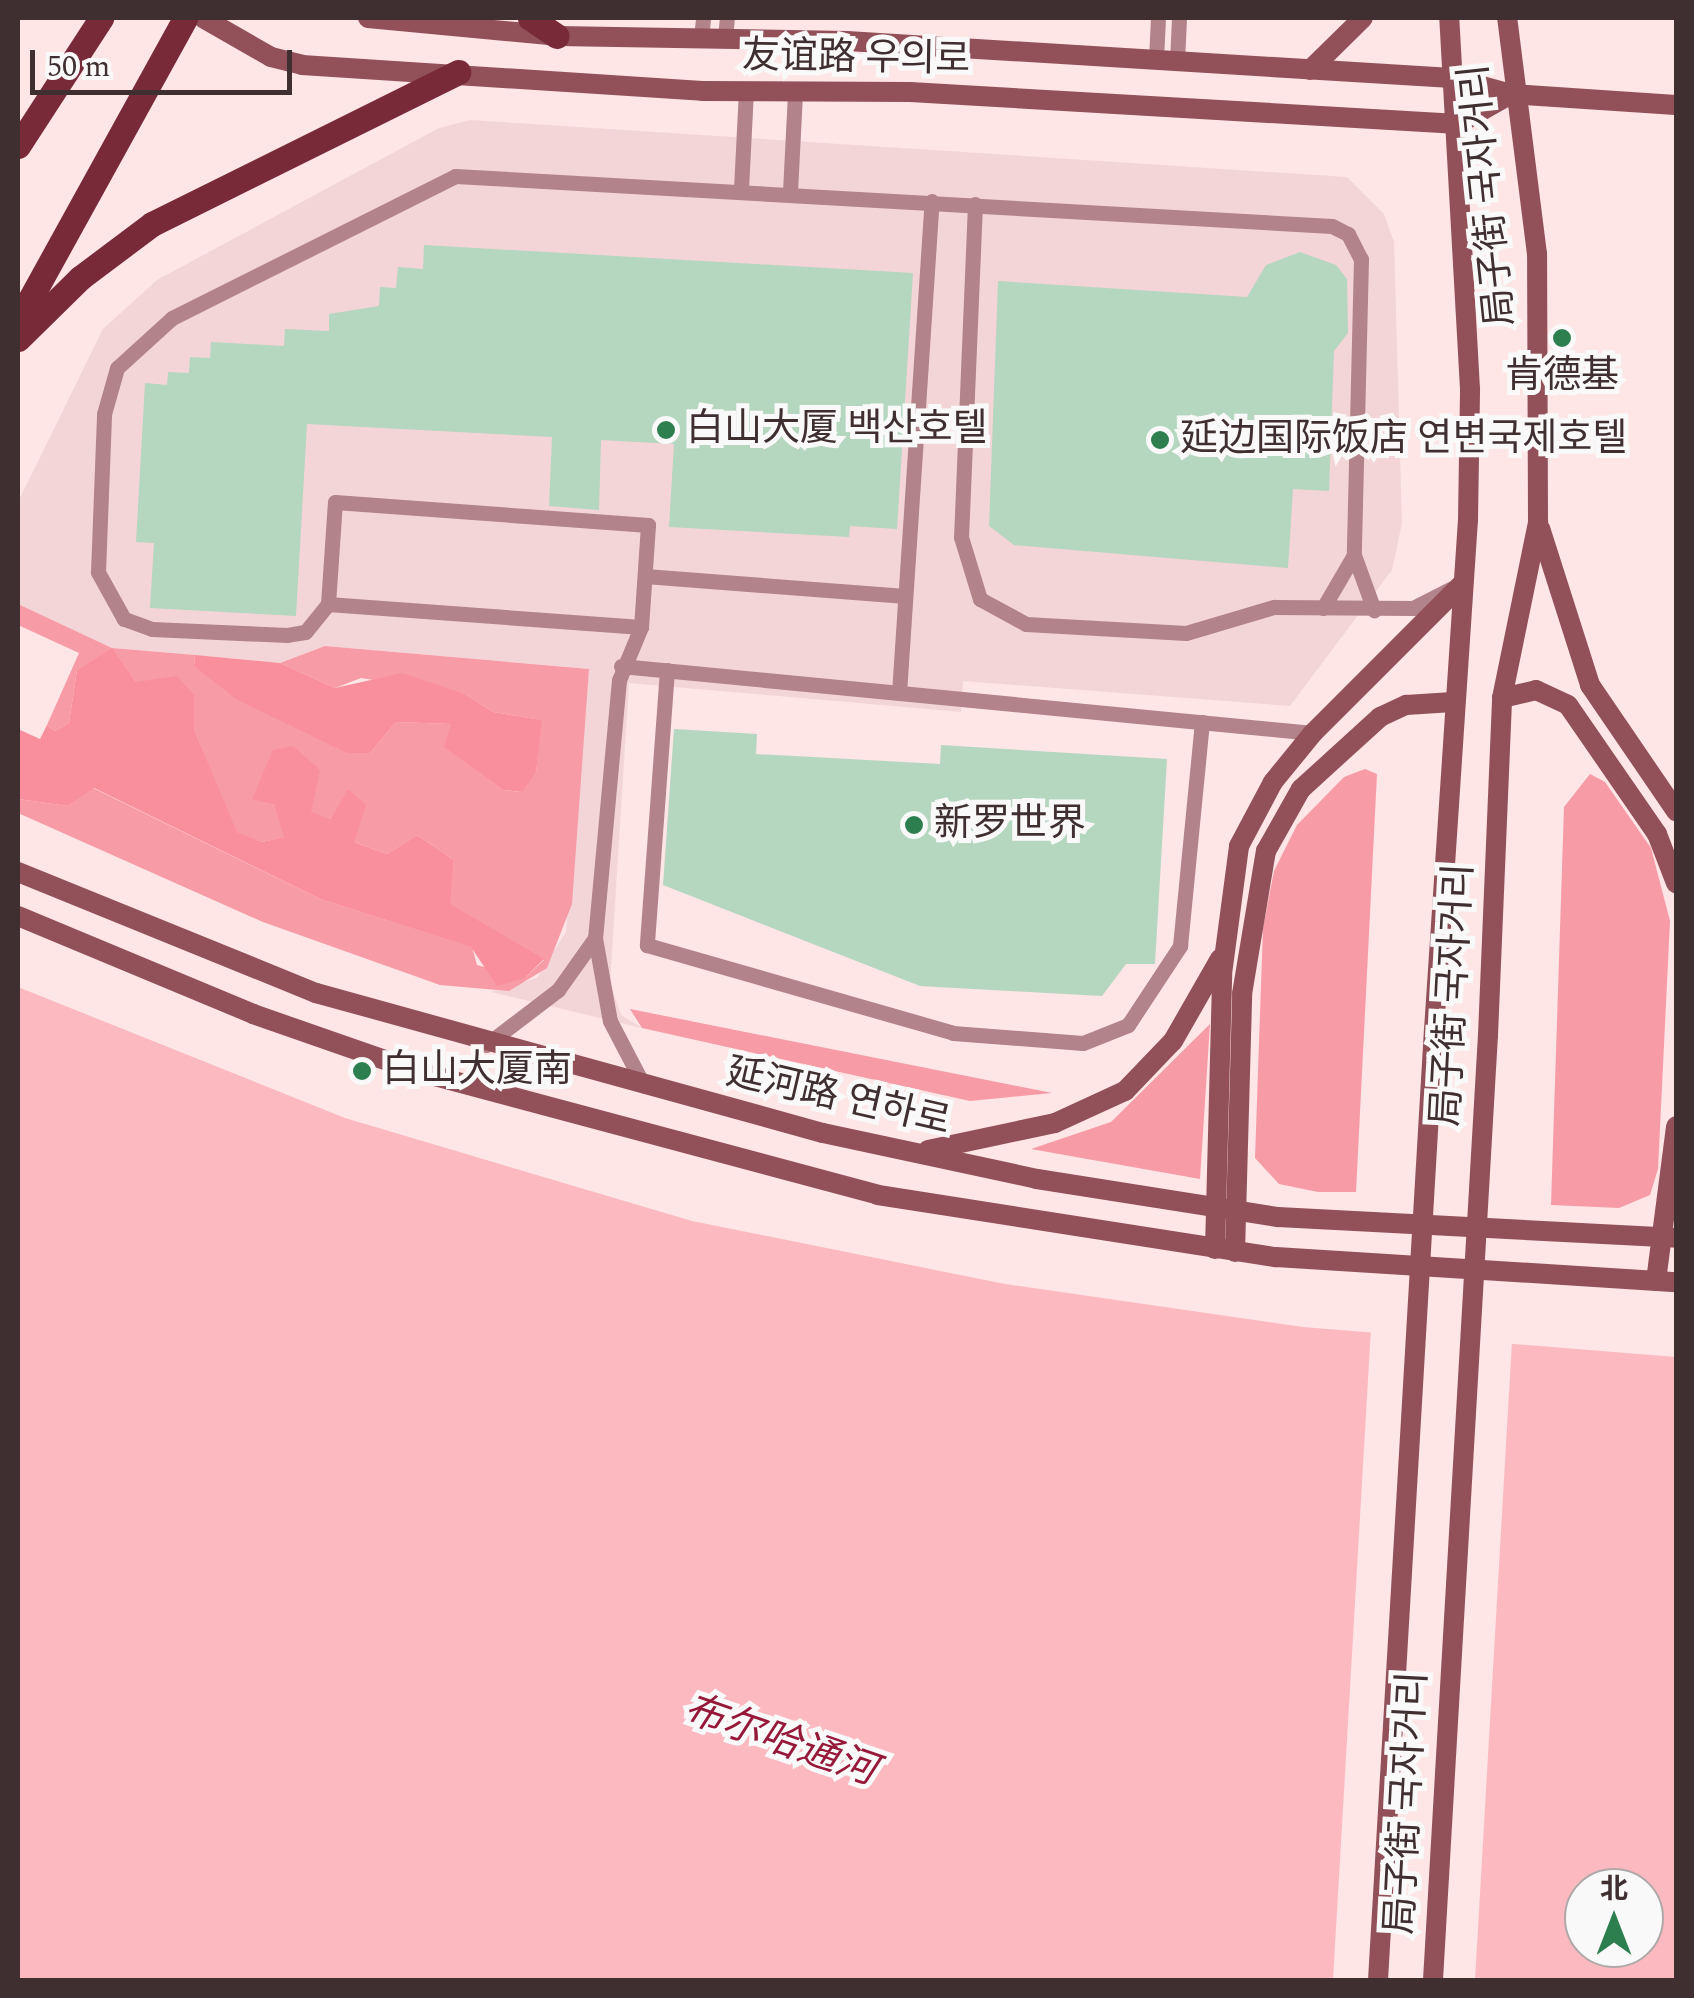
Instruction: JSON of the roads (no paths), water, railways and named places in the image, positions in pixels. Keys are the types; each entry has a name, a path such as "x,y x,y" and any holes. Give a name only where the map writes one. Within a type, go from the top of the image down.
{"main road":[{"path":"18,146 100,18"},
{"path":"18,322 185,18"},
{"name":"友谊路 우의로","path":"204,18 271,57 302,65 746,91 1458,124"},
{"name":"友谊路 우의로","path":"368,18 557,36 726,28 1452,78 1512,94 1676,105"},
{"path":"530,18 557,36"},
{"path":"1310,70 1363,18"},
{"name":"局子街 국자거리","path":"1378,1980 1463,583 1470,389 1449,18"},
{"name":"局子街 국자거리","path":"1433,1980 1488,1035 1502,698 1538,522 1537,254 1512,94 1507,18"},
{"path":"18,339 80,278 152,224 458,72"},
{"path":"1458,124 1512,94"},
{"path":"1538,522 1590,686 1676,811"},
{"path":"1225,1251 1226,948 1238,846 1273,782 1313,733 1463,583"},
{"path":"1502,698 1536,690 1568,705 1656,834 1676,883"},
{"path":"1226,1210 1242,994 1266,851 1301,790 1380,718 1406,704 1453,702"},
{"name":"延河路 연하로","path":"18,872 248,969 486,1045 646,1089 916,1152 1226,1210 1367,1226 1669,1238"},
{"path":"18,916 253,1014 572,1117 878,1195 1225,1251 1671,1278 1669,1238 1676,1126"},
{"path":"916,1152 1055,1123 1125,1091 1173,1042 1226,948"}],"lane":[{"path":"1158,18 1166,61"},
{"path":"1166,61 1179,18"},
{"path":"741,190 746,91"},
{"path":"790,192 795,92"},
{"path":"646,1089 610,1021 595,938 621,666 641,627 648,525 336,502 328,604 305,632 287,636 152,628 112,609 98,572 104,414 130,353 172,318 455,176 790,192 1332,226 1348,234 1361,259 1354,555 1374,610"},
{"path":"899,693 932,201"},
{"path":"975,204 961,537 980,600 1026,624 1186,633 1274,607 1413,608 1463,583"},
{"path":"1323,608 1354,555"},
{"path":"644,576 906,596"},
{"path":"328,604 641,627"},
{"path":"621,666 1313,733"},
{"path":"667,670 647,945 953,1033 1083,1043 1128,1025 1180,946 1202,722"},
{"path":"486,1045 558,990 595,938"}],"water":[{"name":"布尔哈通河","path":"18,987 345,1118 692,1221 1005,1284 1303,1327 1676,1357 1676,1980 18,1980"}],"place":[{"name":"肯德基","path":"1562,338"},
{"name":"白山大厦 백산호텔","path":"666,430"},
{"name":"延边国际饭店 연변국제호텔","path":"1160,440"},
{"name":"新罗世界","path":"914,825"},
{"name":"白山大厦南","path":"362,1071"}]}
